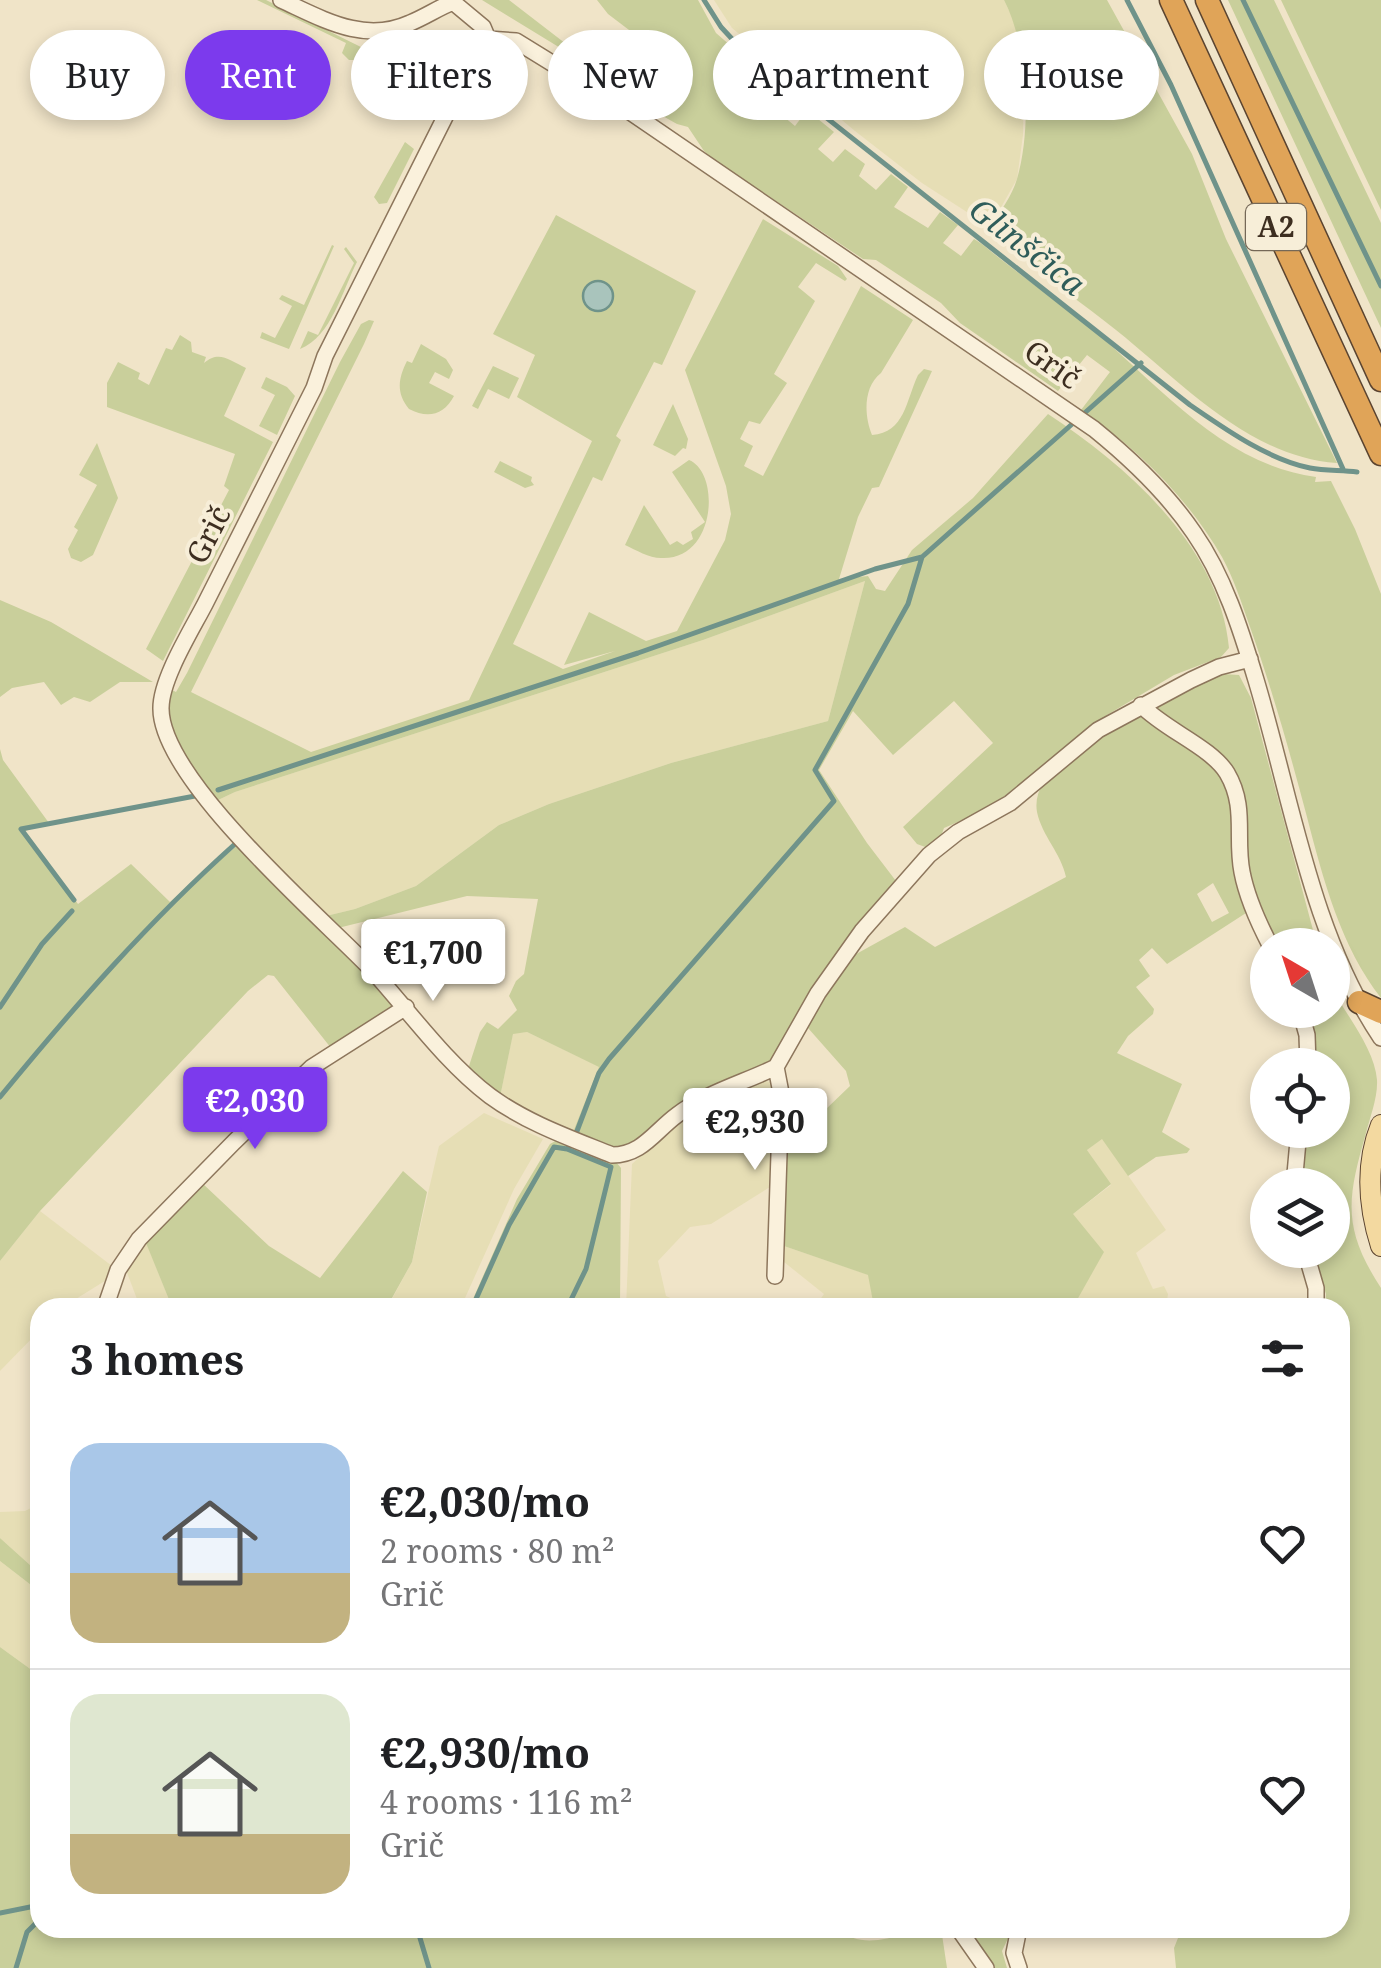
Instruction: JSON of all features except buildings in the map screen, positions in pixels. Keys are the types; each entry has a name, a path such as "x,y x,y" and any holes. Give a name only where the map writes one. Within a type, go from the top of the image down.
{"highway":[{"name":"A2","path":"1171,0 1381,454"},
{"name":"A2","path":"1207,0 1381,380"},
{"path":"1359,1002 1381,1012"}],"main road":[{"path":"1381,1125 1369,1162 1378,1191 1381,1246"}],"street":[{"path":"281,0 358,33 382,32 408,24 454,1 484,30"},
{"name":"Grič","path":"528,48 623,106 1069,411 1130,458 1194,533 1216,571 1250,659 1315,891 1342,968 1381,1038"},
{"name":"Grič","path":"446,120 325,356 314,388 162,694 161,710 170,741 186,769 236,834 486,1093 516,1114 612,1155 627,1155 695,1102 776,1067"},
{"path":"774,1276 780,1093 776,1067 831,972 915,868 958,832 1010,802 1098,730 1219,667 1250,659"},
{"path":"1142,706 1169,730 1216,760 1226,772 1242,821 1242,870 1262,928"},
{"path":"109,1298 118,1270 139,1239 234,1142 312,1067 406,1007"},
{"path":"1310,1268 1316,1298"},
{"path":"965,1938 986,1968"},
{"path":"1018,1938 1014,1953 1019,1968"}],"shaded area":[{"path":"714,0 1004,0 1017,30 984,30 984,120 1023,120 1023,135 1017,179 990,227 922,183 842,120 964,120 964,30 732,28"},
{"path":"865,581 828,721 671,763 549,804 499,825 416,886 355,909 326,916 261,856 216,801 703,640"},
{"path":"527,1032 600,1067 573,1132 500,1097 513,1033"},
{"path":"764,1080 775,1084 773,1185 711,1224 690,1227 658,1261 666,1296 670,1298 626,1298 632,1164 687,1114"},
{"path":"484,1113 543,1139 514,1189 465,1298 392,1298 412,1262 439,1146"},
{"path":"1102,1138 1166,1230 1136,1253 1153,1289 1164,1286 1167,1298 1076,1298 1073,1214 1111,1185 1087,1150"},
{"path":"40,1211 112,1266 108,1279 77,1298 30,1298 30,1340 0,1371 0,1261"},
{"path":"146,1242 168,1298 137,1298 126,1270"},
{"path":"784,1246 869,1275 873,1298 821,1298 824,1294 784,1262"},
{"path":"30,1508 30,1565 0,1538 0,1512"},
{"path":"0,1561 30,1584 30,1669 0,1647"}],"green space":[{"path":"257,0 266,0 327,30"},
{"path":"482,0 509,0 548,30 548,40"},
{"path":"597,0 698,0 714,30 713,120 788,120 795,126 800,120 819,120 834,132 818,149 833,162 845,149 865,164 859,176 876,190 891,174 908,187 894,207 928,228 940,212 958,225 943,243 961,256 974,239 1081,320 1218,437 1281,469 1316,477 1315,482 1331,481 1381,594 1381,998 1350,947 1350,928 1341,928 1335,912 1273,697 1226,565 1194,514 1160,476 1081,410 1110,372 1087,355 1058,391 960,323 941,303 876,260 863,259 713,159 688,127 670,120 693,120 693,30 629,30"},
{"path":"1004,0 1107,0 1124,30 1015,30"},
{"path":"1228,0 1274,0 1381,223 1381,328"},
{"path":"1281,0 1381,0 1381,210"},
{"path":"331,32 351,42 351,60 342,53 346,43"},
{"path":"1159,94 1192,154 1226,239 1337,463 1305,458 1274,447 1218,414 1004,242 990,227 1015,185 1026,120 1159,120"},
{"path":"405,142 414,149 387,203 379,204 374,197"},
{"path":"556,215 696,291 662,365 654,362 616,436 621,440 602,481 593,477 513,644 563,669 615,651 564,665 589,612 646,641 677,631 725,540 731,514 726,486 685,370 763,219 838,266 847,279 816,263 798,287 815,301 774,374 787,383 760,424 749,421 740,439 753,446 744,466 763,476 861,286 913,320 868,394 872,435 883,433 898,422 918,375 924,369 932,371 879,487 872,488 858,517 839,579 868,576 876,589 885,591 912,550 973,498 1048,414 1137,484 1188,543 1208,576 1222,611 1229,648 1221,657 1174,675 1107,715 1006,795 981,812 944,828 940,839 928,848 917,844 903,827 993,743 954,701 893,755 853,711 819,770 896,881 768,1064 628,1147 604,1145 573,1132 599,1067 527,1032 513,1034 500,1097 473,1075 469,1066 487,1022 498,1029 517,1010 509,996 524,974 538,899 467,896 338,928 326,916 416,886 499,825 549,804 671,763 828,721 865,581 703,640 216,801 180,750 169,721 172,690 176,692 187,673 340,362 361,324 369,320 374,321 364,344 191,692 311,752 469,700 592,441 517,397 535,355 493,334"},
{"path":"332,245 289,349 260,338 262,332 275,338 292,306 279,299 282,295 304,305"},
{"path":"346,247 357,262 341,299 320,334 300,349 308,331 318,335 354,263"},
{"path":"180,335 191,342 192,352 206,357 204,363 219,357 246,368 224,416 273,442 163,661 146,649 229,490 224,486 235,454 107,407 107,383 118,362 140,373 138,379 149,385 166,348 172,350"},
{"path":"421,344 446,359 453,370 449,379 435,372 429,383 454,396 435,413 409,409 400,392 407,361 412,363"},
{"path":"493,366 519,378 509,399 488,389 478,409 472,406"},
{"path":"266,377 287,387 295,396 277,435 259,426 275,395 261,388"},
{"path":"673,404 688,439 686,449 675,456 653,445"},
{"path":"97,443 118,498 93,555 81,562 71,558 68,549 78,530 74,527 97,485 79,475"},
{"path":"689,460 706,481 709,498 708,515 702,532 693,546 679,555 661,558 625,545 644,505 670,545 677,541 683,545 693,539 691,532 705,522 672,472"},
{"path":"500,461 532,477 534,485 525,488 494,472"},
{"path":"0,600 51,622 153,682 120,682 90,702 74,697 61,705 44,682 12,688 0,697"},
{"path":"1223,674 1239,675 1251,698 1312,928 1266,928 1247,868 1248,817 1240,786 1158,713 1157,702"},
{"path":"1141,715 1215,765 1230,792 1246,913 1167,964 1152,948 1139,960 1150,976 1136,987 1154,1009 1153,1014 1128,1036 1117,1053 1182,1084 1162,1132 1190,1149 1187,1153 1156,1157 1128,1176 1102,1139 1087,1150 1111,1184 1073,1214 1104,1252 1078,1298 872,1298 868,1275 784,1246 783,1113 793,1107 794,1116 804,1119 825,1110 850,1086 846,1071 808,1028 827,986 849,958 905,927 935,947 1066,877 1039,821 1038,795 1057,765 1091,740","holes":["1213,883 1229,913 1212,922 1197,894"]},
{"path":"0,749 3,760 49,823 25,831 78,904 131,864 170,902 239,844 330,934 392,1004 331,1048 274,976 268,975 248,991 40,1211 0,1261"},
{"path":"1350,1018 1366,1045 1377,1080 1355,1177 1352,1213 1360,1248 1381,1288 1381,1968 1176,1968 1174,1948 1178,1938 1350,1938 1350,1298 1326,1298 1318,1268 1350,1268 1350,1168 1302,1168 1303,1148 1350,1148 1350,1048 1310,1048 1307,1028 1350,1028"},
{"path":"559,1139 616,1162 621,1168 620,1298 473,1298 517,1199 550,1144"},
{"path":"403,1171 427,1192 412,1262 392,1298 168,1298 146,1243 202,1183 269,1246 320,1278"},
{"path":"0,1538 30,1565 30,1584 0,1561"},
{"path":"0,1647 30,1669 30,1938 942,1938 947,1968 0,1968"},
{"path":"970,1938 1008,1938 1002,1951 1007,1968 990,1968"}],"water":[{"path":"598,281 609,285 613,296 609,307 598,311 587,307 583,296 587,285"}],"waterway":[{"name":"Glinščica","path":"704,0 721,27 747,55 1190,405 1278,458 1310,468 1357,472"},
{"path":"1127,0 1171,85 1343,469"},
{"path":"1243,0 1381,286"},
{"path":"577,1131 599,1073 609,1059 834,801 815,770 908,604 922,557 1141,363"},
{"path":"218,790 638,653 875,569 922,557"},
{"path":"74,900 21,829 195,796"},
{"path":"0,1097 113,966 235,844"},
{"path":"0,1007 42,944 72,911"},
{"path":"570,1145 567,1149 611,1167 586,1269 572,1298"},
{"path":"476,1298 509,1225 554,1147 567,1149"},
{"path":"0,1913 30,1907"},
{"path":"16,1968 30,1929"},
{"path":"420,1938 429,1968"}]}
